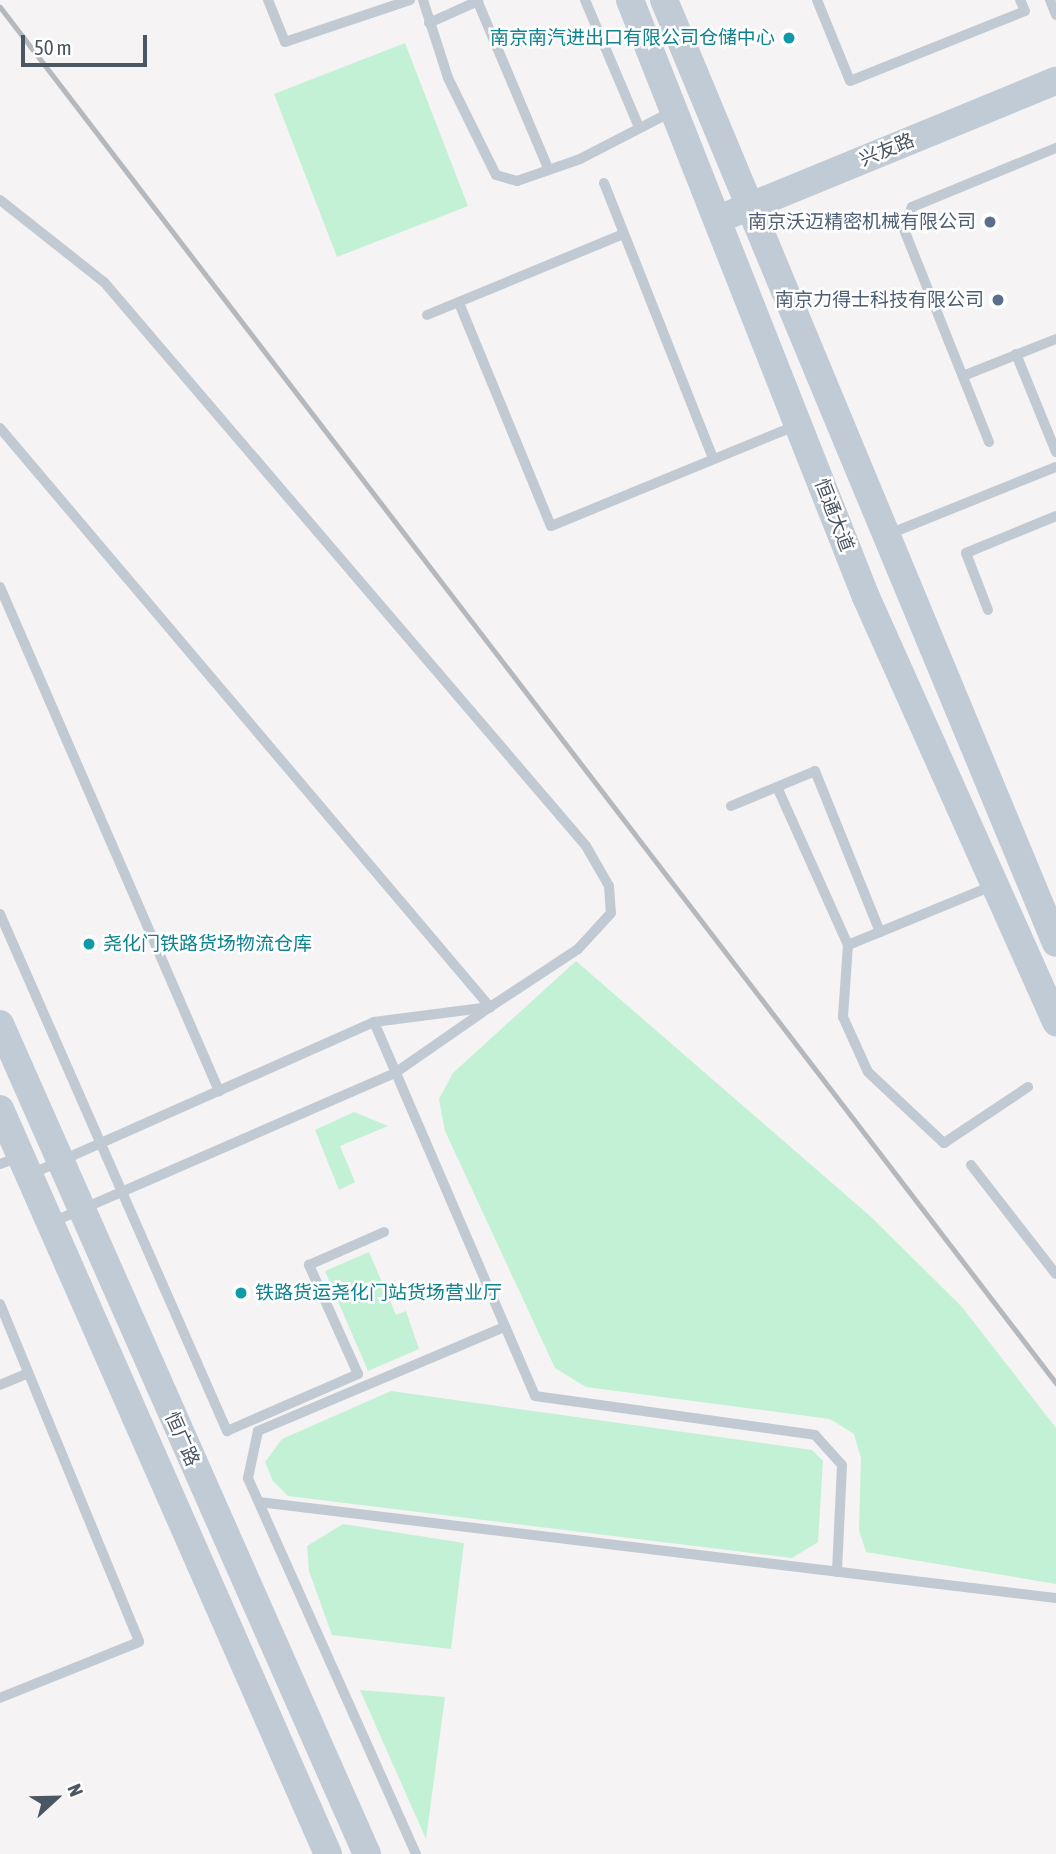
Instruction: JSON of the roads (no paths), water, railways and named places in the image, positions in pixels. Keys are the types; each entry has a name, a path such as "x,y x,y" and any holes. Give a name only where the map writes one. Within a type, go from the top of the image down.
{"main road":[{"name":"恒通大道","path":"630,0 866,597 1056,1022"},
{"name":"恒通大道","path":"664,0 882,537 1053,927"},
{"name":"兴友路","path":"718,219 1056,81"},
{"name":"恒广路","path":"0,1024 79,1209 367,1854"},
{"name":"恒广路","path":"0,1110 16,1165 50,1223 328,1854"}],"lane":[{"path":"268,0 285,41 410,0"},
{"path":"423,0 429,23 496,175 517,181 675,110"},
{"path":"429,23 478,0 548,169"},
{"path":"584,0 639,127"},
{"path":"817,0 850,81 1025,11 1020,0"},
{"path":"1050,0 1056,15"},
{"path":"989,442 903,228 912,207 1056,148"},
{"path":"604,183 621,234 713,458"},
{"path":"0,200 104,282 586,846 609,887 611,912 578,949 395,1073 50,1223"},
{"path":"427,315 621,234"},
{"path":"459,303 551,526 664,485 713,458 799,425"},
{"path":"963,376 1056,339"},
{"path":"1017,354 1056,452"},
{"path":"0,428 490,1007"},
{"path":"882,537 1056,467"},
{"path":"988,610 966,553 1056,516"},
{"path":"0,587 219,1091"},
{"path":"731,806 815,771 880,932"},
{"path":"777,787 848,945 843,1017 868,1072 936,1142 956,1138 1028,1087"},
{"path":"848,945 994,885"},
{"path":"0,914 227,1431 358,1374 309,1265 384,1232"},
{"path":"16,1165 60,1161 374,1022 490,1007"},
{"path":"374,1022 504,1327 536,1395 815,1435 831,1447 842,1465 836,1572"},
{"path":"971,1166 1056,1274"},
{"path":"0,1304 139,1642 0,1698"},
{"path":"416,1854 248,1478 258,1432 504,1327"},
{"path":"0,1385 28,1373"},
{"path":"259,1502 1056,1598"}],"railway":[{"path":"0,7 1056,1383"}],"place":[{"name":"南京南汽进出口有限公司仓储中心","path":"789,38"},
{"name":"南京沃迈精密机械有限公司","path":"990,222"},
{"name":"南京力得士科技有限公司","path":"998,300"},
{"name":"尧化门铁路货场物流仓库","path":"89,944"},
{"name":"铁路货运尧化门站货场营业厅","path":"241,1293"}]}
